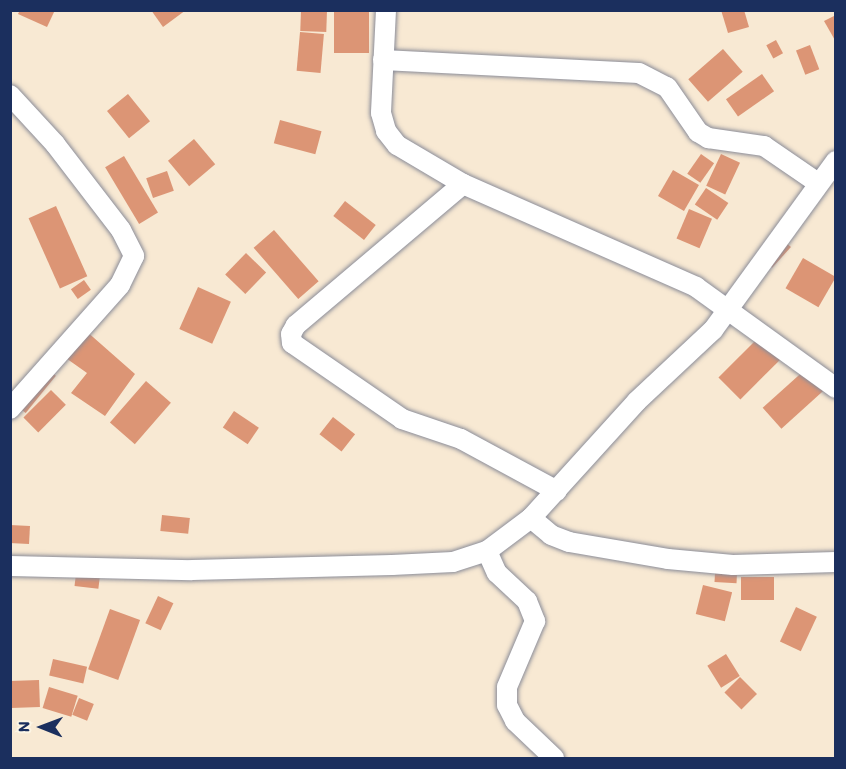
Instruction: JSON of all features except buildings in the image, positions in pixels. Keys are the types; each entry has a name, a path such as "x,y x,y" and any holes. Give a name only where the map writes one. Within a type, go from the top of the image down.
{"street":[{"path":"386,10 381,113 386,131 397,145 463,184 654,267 728,309 836,388"},
{"path":"383,60 639,73 668,87 687,121 698,132 708,138 764,146 818,183"},
{"path":"10,95 62,152 121,230 134,256 120,285 10,409"},
{"path":"10,566 192,570 392,565 453,562 487,551 531,518 637,401 713,330 836,161"},
{"path":"463,184 296,325 291,334 292,343 402,418 461,439 557,491"},
{"path":"531,518 551,536 569,542 657,558 733,565 836,562"},
{"path":"487,551 497,573 527,601 535,621 507,687 507,705 515,721 554,759"}]}
